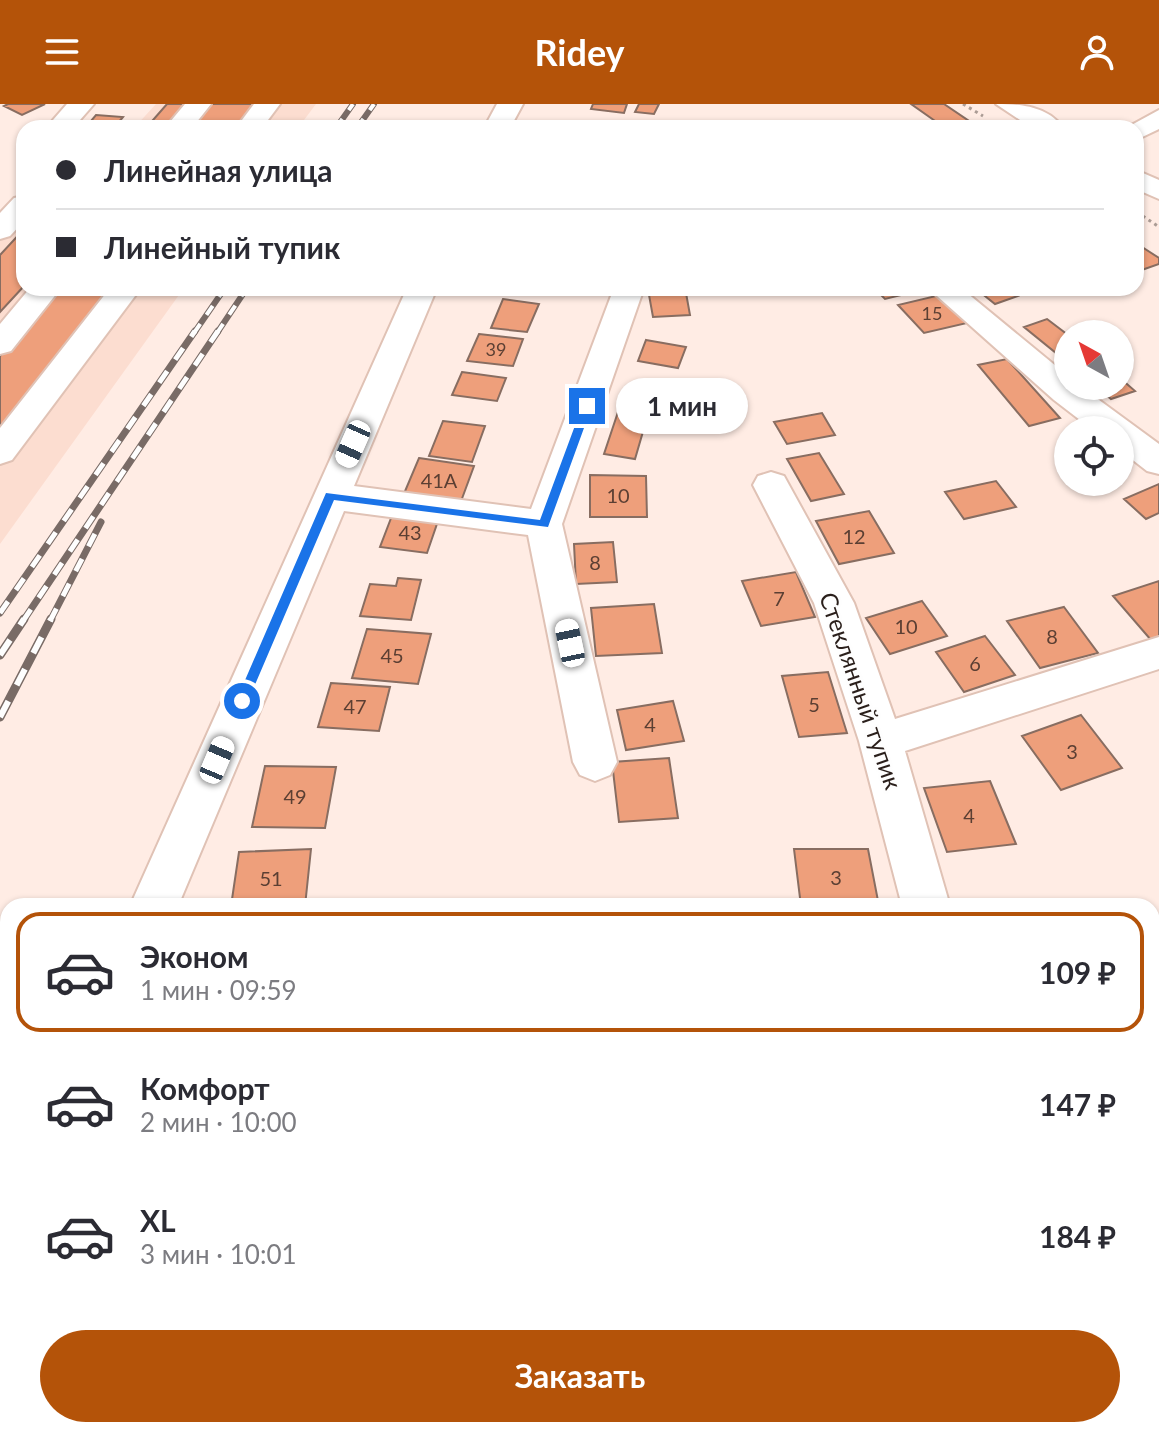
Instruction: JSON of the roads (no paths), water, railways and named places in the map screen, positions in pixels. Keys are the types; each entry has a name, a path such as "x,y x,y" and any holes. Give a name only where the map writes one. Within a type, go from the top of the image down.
{"street":[{"path":"66,120 81,104"},
{"path":"185,120 198,104"},
{"path":"1009,104 1036,120"},
{"path":"0,230 16,213"},
{"path":"0,344 39,296"},
{"path":"0,452 120,296"},
{"path":"157,898 418,296"},
{"path":"595,762 544,524 626,296"},
{"path":"952,296 1098,416"},
{"path":"1134,443 1159,462"},
{"name":"Стеклянный тупик","path":"771,485 834,603 881,741 924,898"},
{"path":"330,496 544,524"},
{"path":"881,741 1159,653"}],"railway":[{"path":"342,120 353,104"},
{"path":"363,120 374,104"},
{"path":"194,333 219,296"},
{"path":"217,333 242,296"},
{"path":"0,613 195,331"},
{"path":"23,621 218,331"},
{"path":"50,621 101,522"},
{"path":"0,655 24,619"},
{"path":"0,717 51,619"}]}
